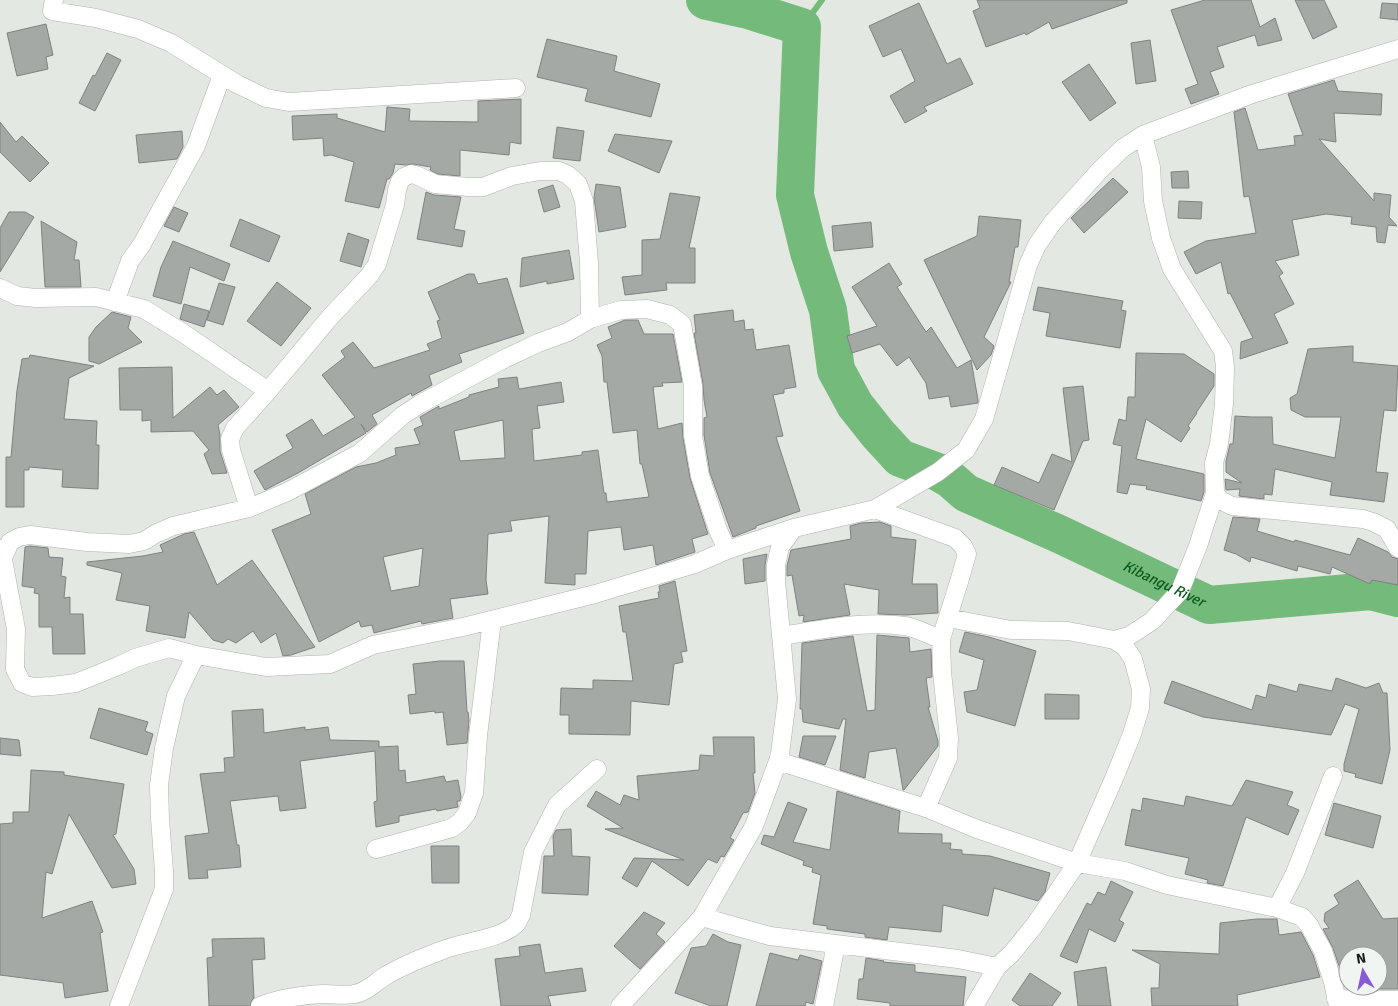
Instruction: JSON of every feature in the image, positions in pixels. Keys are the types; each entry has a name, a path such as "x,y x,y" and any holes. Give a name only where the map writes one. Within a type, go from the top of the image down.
{"street":[{"path":"54,0 52,11 96,18 138,29 171,43 237,84 266,98 289,102 516,88"},
{"path":"727,550 718,530 700,476 693,436 693,386 682,324 670,315 647,310 621,310 590,318 568,332 538,343 502,360 402,415 360,453 287,492 249,508 173,526 144,541 129,544 87,542 30,535 19,537 10,542 1,554 16,629 15,669 22,683 32,687 52,686 76,683 135,658 169,648 196,655 266,667 330,664 373,645 463,627 595,594 695,564 727,550 794,528 875,510 938,472 966,450 984,419 1028,265 1037,245 1053,222 1100,170 1123,148 1143,135 1252,94 1398,49"},
{"path":"114,302 130,261 142,244 196,146 222,75"},
{"path":"1114,640 1129,636 1152,620 1180,591 1198,546 1215,492 1214,463 1219,444 1224,404 1225,367 1223,351 1172,269 1161,238 1153,201 1151,167 1143,135"},
{"path":"249,508 231,450 230,438 235,428 331,316 368,276 376,264 395,205 400,181 410,174 435,184 468,187 483,187 512,176 540,171 559,171 568,175 578,184 584,202 589,263 590,318"},
{"path":"1,293 36,298 96,297 144,309 268,391"},
{"path":"1215,492 1220,500 1232,506 1329,515 1373,522 1387,529 1398,548"},
{"path":"875,510 955,538 963,546 967,554 941,639 942,672 949,738 948,758 926,808"},
{"path":"620,1006 702,917 754,826 778,761 787,699 776,565 780,547 794,528"},
{"path":"948,618 1011,630 1068,631 1114,640 1125,647 1133,659 1141,689 1140,708 1132,734 1076,863 1034,926 1012,953 997,967 974,1006"},
{"path":"376,849 452,828 467,813 474,793 479,727 492,620"},
{"path":"781,636 847,626 884,624 907,627 941,639"},
{"path":"119,1006 164,890 159,785 164,748 176,696 196,655"},
{"path":"778,761 926,808 976,829 1076,863 1125,871 1167,886 1277,908 1302,917 1309,925 1323,951 1334,982 1337,1002 1398,1000"},
{"path":"260,1006 292,997 359,993 397,969 443,950 495,935 516,924 521,915 533,852 557,805 597,769"},
{"path":"1277,908 1295,873 1332,776"},
{"path":"702,917 770,936 958,959 997,967"},
{"path":"824,1006 836,944"}],"building":[{"path":"977,0 1127,0 1127,3 1052,29 1049,22 1026,35 1025,33 986,47 973,11 980,8"},
{"path":"1205,0 1251,0 1260,27 1275,18 1282,40 1258,46 1255,35 1217,47 1224,67 1210,72 1219,94 1191,104 1185,89 1198,84 1171,10"},
{"path":"1295,0 1324,0 1337,27 1313,39"},
{"path":"919,3 947,64 960,58 973,84 924,107 927,111 905,123 890,96 915,81 901,49 883,57 869,26"},
{"path":"1382,3 1398,4 1398,20 1380,18"},
{"path":"46,24 53,55 46,57 48,69 17,76 7,33"},
{"path":"547,39 617,56 614,71 660,84 651,117 585,101 588,89 537,77"},
{"path":"1150,40 1156,81 1136,84 1131,43"},
{"path":"107,53 121,60 95,111 79,103"},
{"path":"1089,64 1116,103 1090,121 1062,82"},
{"path":"1334,80 1338,91 1382,94 1381,115 1334,113 1336,142 1319,139 1374,201 1374,193 1391,195 1389,217 1397,226 1388,225 1385,243 1377,242 1376,227 1351,224 1352,217 1326,214 1292,220 1299,255 1275,261 1283,273 1279,276 1294,304 1274,314 1288,343 1240,359 1241,342 1253,338 1230,293 1228,294 1221,262 1196,274 1184,252 1206,241 1256,233 1249,196 1244,197 1234,112 1245,108 1258,150 1295,145 1294,136 1303,135 1288,94"},
{"path":"521,99 521,144 510,142 509,155 460,150 460,176 438,174 430,170 431,167 395,164 393,173 387,179 379,208 345,201 354,162 331,155 324,156 323,138 293,140 292,116 337,114 337,118 385,132 387,107 410,109 409,121 478,122 478,101"},
{"path":"0,122 16,142 22,136 49,163 30,182 0,152"},
{"path":"557,127 584,131 580,161 553,158"},
{"path":"182,131 183,147 177,159 139,163 136,135"},
{"path":"615,134 672,141 659,173 608,151"},
{"path":"1188,171 1189,188 1172,188 1171,172"},
{"path":"1113,178 1128,192 1084,233 1071,218"},
{"path":"596,184 620,187 626,227 599,232 594,198"},
{"path":"553,185 560,207 544,212 538,190"},
{"path":"426,192 434,195 461,197 454,229 465,231 462,247 417,239"},
{"path":"670,193 700,197 689,248 695,248 695,283 666,283 667,290 625,295 622,277 642,275 642,240 660,239"},
{"path":"1179,201 1202,202 1201,219 1178,218"},
{"path":"174,207 188,213 179,232 164,226"},
{"path":"9,212 25,212 34,217 0,272 0,228"},
{"path":"979,216 1021,220 1018,247 1015,247 1009,282 1011,282 984,337 994,346 991,355 977,370 924,260 977,236"},
{"path":"240,219 280,236 269,262 230,246"},
{"path":"41,221 77,242 74,260 79,260 81,287 45,287"},
{"path":"871,222 873,247 834,251 832,226"},
{"path":"348,233 369,240 361,267 340,261"},
{"path":"173,241 230,264 224,281 190,267 181,304 153,296 161,267"},
{"path":"569,250 574,279 547,284 547,281 520,287 522,258"},
{"path":"889,263 902,284 897,287 926,332 931,327 957,368 971,360 978,403 951,407 949,396 929,399 926,383 909,357 897,366 880,344 852,353 847,336 877,326 852,287"},
{"path":"468,274 474,274 478,284 507,278 524,333 459,354 462,362 429,375 432,385 412,396 411,393 372,415 377,424 367,432 361,424 366,433 265,490 254,471 293,448 286,435 312,419 323,436 355,417 322,375 345,357 341,351 353,342 374,368 430,350 427,344 442,338 437,321 440,320 428,292"},
{"path":"277,282 311,308 281,346 247,321"},
{"path":"219,283 235,287 223,325 207,320"},
{"path":"1038,287 1123,301 1121,310 1126,311 1120,348 1046,336 1050,313 1033,310"},
{"path":"184,304 209,311 204,327 180,319"},
{"path":"733,310 734,322 744,320 745,330 753,329 756,350 789,345 796,387 784,389 784,393 773,395 783,436 776,437 800,511 756,526 756,528 733,537 710,473 704,435 704,418 707,417 694,333 696,333 694,315"},
{"path":"112,312 131,317 128,328 142,342 99,364 89,361 89,337 96,327"},
{"path":"625,320 638,320 644,334 673,334 682,382 662,383 663,386 653,387 658,429 682,423 690,478 708,534 692,539 695,552 656,565 653,545 624,550 621,527 588,531 586,574 575,574 575,585 545,583 549,516 510,521 512,531 488,534 486,580 488,594 450,599 453,618 422,624 421,621 374,633 372,625 361,627 359,621 319,642 272,530 311,514 305,494 356,467 376,463 396,455 395,448 420,444 414,429 423,425 420,417 439,406 439,409 469,397 469,395 499,387 498,379 517,377 519,389 561,382 564,402 537,406 540,428 532,429 534,461 582,455 582,452 598,450 607,502 649,497 642,464 640,464 637,430 613,433 607,382 604,382 602,356 597,345 612,338 608,327","holes":["503,420 505,458 460,461 454,431","423,548 419,586 391,591 383,557"]},
{"path":"1353,346 1353,362 1398,366 1396,411 1384,410 1376,472 1388,473 1384,502 1330,495 1332,482 1275,469 1272,495 1264,494 1264,499 1239,496 1240,489 1226,490 1225,479 1242,483 1226,472 1226,461 1230,444 1233,444 1235,416 1272,417 1273,444 1335,458 1341,417 1305,417 1291,410 1290,398 1297,394 1308,349"},
{"path":"1136,353 1184,354 1214,374 1214,386 1188,426 1190,428 1181,442 1146,419 1136,459 1204,474 1204,492 1201,501 1146,489 1147,486 1130,484 1127,494 1117,492 1122,446 1113,444 1119,419 1126,421 1128,397 1135,397"},
{"path":"30,355 94,366 69,378 64,419 97,421 96,445 99,445 98,489 62,487 63,470 29,467 29,470 24,470 24,507 6,507 6,457 11,457 17,390 22,359 29,358"},
{"path":"172,367 173,418 210,387 217,395 224,390 239,407 218,425 220,451 227,473 212,474 204,454 209,450 193,431 151,432 151,420 142,421 142,410 120,410 119,368"},
{"path":"1083,386 1089,440 1083,441 1054,510 994,485 1002,467 1039,483 1052,454 1072,462 1063,388"},
{"path":"1233,517 1260,519 1257,531 1350,555 1358,538 1388,552 1392,557 1398,559 1398,585 1372,580 1370,584 1332,567 1330,574 1298,566 1297,571 1251,557 1250,562 1224,550"},
{"path":"880,522 891,526 891,537 916,540 912,584 937,584 938,613 878,614 879,590 844,584 850,615 803,622 804,615 799,616 792,575 787,576 787,566 791,550 851,539 850,526 861,523"},
{"path":"194,532 217,585 252,560 315,647 283,656 276,633 261,643 253,631 236,643 228,639 223,643 213,640 189,612 185,638 146,631 150,606 116,600 122,573 87,565 87,562 163,552 160,545 184,534"},
{"path":"25,547 48,548 49,557 63,558 61,576 66,577 64,598 70,597 70,614 83,614 85,654 53,654 52,627 39,627 39,594 34,593 35,588 22,586"},
{"path":"767,554 765,581 745,584 743,559"},
{"path":"675,581 687,651 681,652 683,662 674,664 669,705 631,701 630,735 569,734 569,715 560,715 561,688 593,689 593,680 633,681 626,632 623,632 619,606 659,598 659,586"},
{"path":"965,632 1036,651 1015,726 967,712 964,692 977,690 984,660 959,652"},
{"path":"877,635 909,638 910,652 931,649 932,677 926,678 930,707 928,707 938,746 904,790 896,748 869,752 865,778 840,770 846,719 843,719 839,729 803,722 802,709 800,709 802,643 853,636 867,711 875,710"},
{"path":"464,661 469,720 467,743 447,745 443,712 410,714 408,695 416,694 413,664"},
{"path":"1336,678 1366,688 1379,683 1383,693 1387,693 1390,750 1382,784 1355,777 1356,774 1344,771 1344,764 1359,709 1345,704 1331,735 1203,717 1164,703 1172,681 1252,710 1256,695 1266,698 1269,684 1297,692 1299,684 1332,691"},
{"path":"1045,694 1079,695 1079,719 1045,719"},
{"path":"99,708 148,722 145,731 153,734 147,755 90,738"},
{"path":"263,709 264,733 305,727 305,730 328,727 330,740 379,741 379,747 398,746 399,771 405,770 406,783 444,776 446,782 458,780 461,797 460,801 457,801 458,807 399,816 399,822 376,827 374,802 377,801 375,751 300,761 306,808 280,811 278,796 230,801 237,845 239,845 241,867 207,870 208,878 189,879 185,836 209,833 200,774 225,772 224,758 234,757 232,711"},
{"path":"803,736 836,736 825,765 799,757"},
{"path":"713,737 754,737 755,773 753,773 755,793 748,812 743,813 730,838 734,840 724,857 721,856 717,863 708,859 688,886 652,861 637,887 622,878 634,858 684,860 605,829 623,828 587,806 596,791 620,805 624,795 639,800 637,776 699,770 700,755 714,756"},
{"path":"0,738 19,740 21,756 0,754"},
{"path":"31,770 64,772 64,775 124,784 116,834 113,835 134,869 136,884 112,888 69,814 52,874 46,872 42,918 92,901 103,932 100,933 108,991 65,998 63,983 0,975 0,824 13,823 13,812 29,812"},
{"path":"1246,780 1293,792 1287,805 1299,810 1288,835 1246,817 1223,886 1207,883 1208,880 1185,874 1189,858 1125,845 1132,809 1141,811 1143,798 1184,806 1186,796 1232,806"},
{"path":"837,791 900,811 898,833 942,834 942,843 951,843 950,849 962,850 962,854 990,856 1050,873 1045,892 1038,901 994,888 988,916 943,905 941,932 889,927 887,940 865,937 865,934 827,929 827,926 813,924 821,875 812,872 813,868 803,865 804,861 761,844 764,835 774,837 788,802 807,809 793,842 830,850"},
{"path":"1334,803 1381,816 1373,848 1325,835"},
{"path":"571,829 572,856 590,857 588,895 542,893 544,856 554,856 553,836 556,830"},
{"path":"431,846 459,846 459,883 432,883"},
{"path":"1358,880 1383,919 1398,918 1398,989 1388,989 1388,946 1338,946 1338,963 1323,929 1329,928 1324,921 1325,913 1339,904 1334,895"},
{"path":"1111,881 1133,892 1119,920 1124,923 1115,942 1089,929 1077,963 1060,956 1087,903 1091,905 1098,892 1105,895"},
{"path":"644,912 665,923 656,934 665,942 640,969 614,946"},
{"path":"1277,919 1279,935 1301,932 1313,955 1320,977 1237,995 1238,1006 1152,1006 1151,988 1159,988 1160,964 1132,950 1219,954 1220,923"},
{"path":"713,934 728,942 741,945 727,1006 711,1006 675,993 691,948 706,946"},
{"path":"264,938 265,959 252,960 254,998 250,1006 209,1006 207,958 213,957 212,939"},
{"path":"540,944 545,973 582,968 586,991 548,996 551,1006 501,1006 495,959 520,956 519,947"},
{"path":"770,953 798,960 800,955 822,961 813,1004 806,1002 805,1006 756,1006"},
{"path":"866,958 883,962 915,965 915,972 966,977 963,1006 890,1006 890,1003 857,999 859,979 863,979"},
{"path":"1106,967 1111,1006 1078,1006 1074,972"},
{"path":"1030,973 1061,993 1052,1006 1020,1006 1012,1000"}],"waterway":[{"name":"Kibangu River","path":"705,0 748,10 802,27 795,195 809,252 828,310 836,370 855,405 900,458 938,472 950,479 966,493 1059,534 1209,605 1371,591 1398,598"},
{"path":"802,27 822,0"}]}
